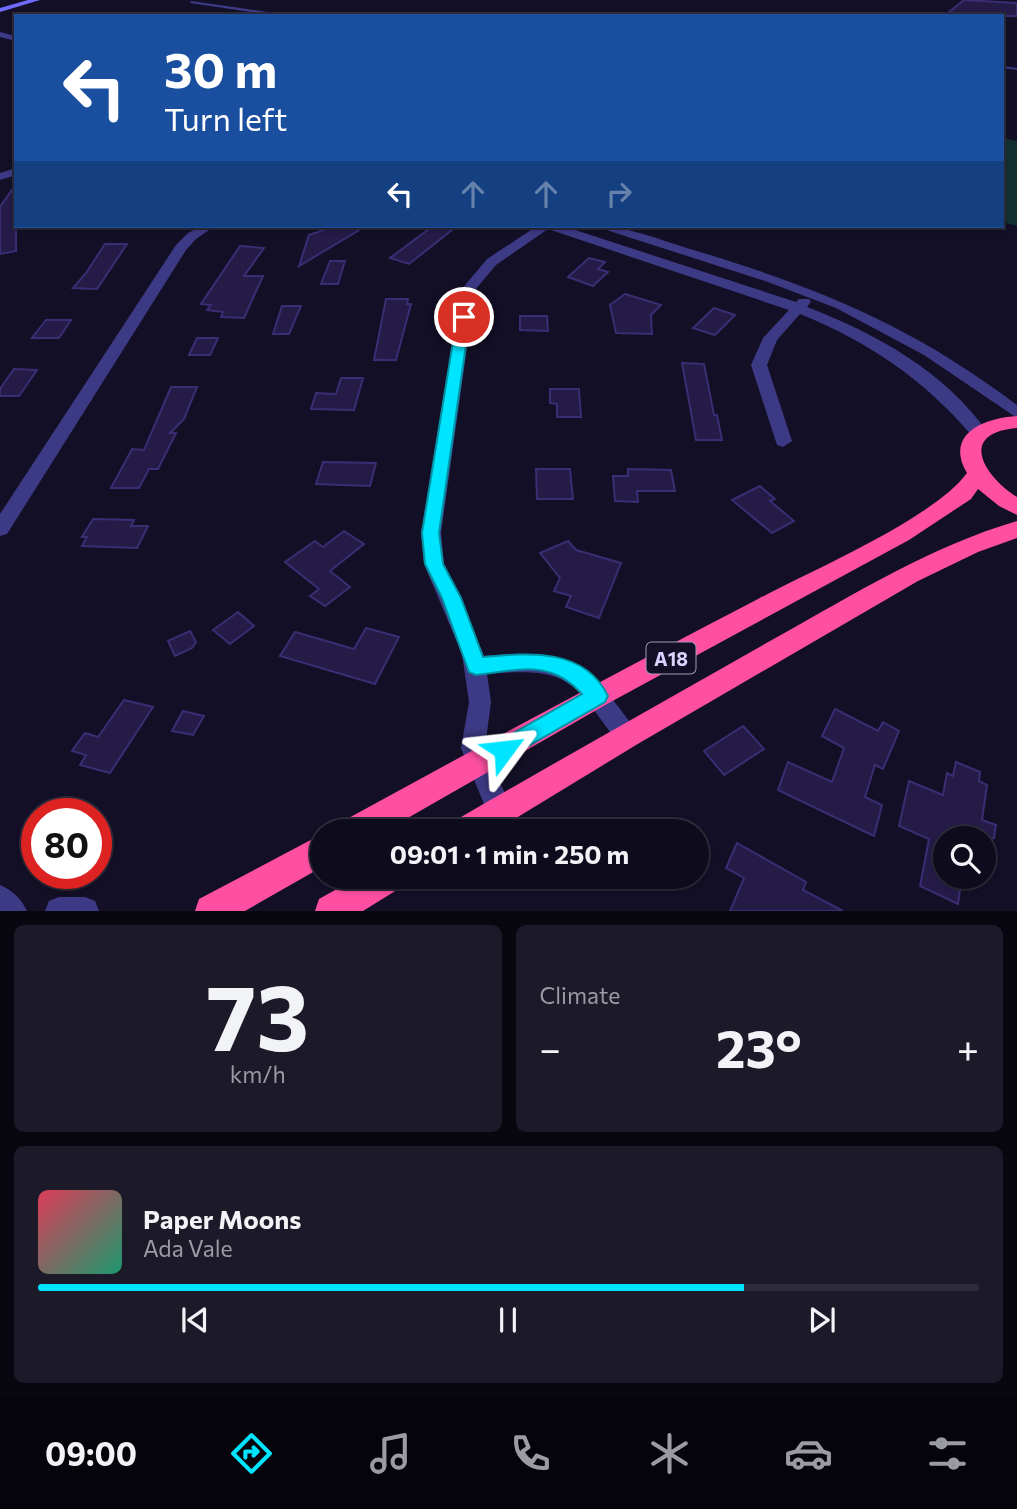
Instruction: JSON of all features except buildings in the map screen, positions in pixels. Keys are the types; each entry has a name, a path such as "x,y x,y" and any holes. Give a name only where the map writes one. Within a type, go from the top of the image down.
{"highway":[{"path":"1017,422 992,426 979,433 971,444 970,459 978,475 993,492 1017,507"},
{"name":"A18","path":"378,819 597,696 901,534 963,494 978,475"},
{"name":"A18","path":"488,819 626,736 909,575 970,546 1017,529"},
{"path":"211,911 310,857"},
{"path":"331,911 369,889"}],"main road":[{"path":"0,5 17,0"},
{"path":"0,10 36,0"}],"street":[{"path":"0,529 181,248 192,236 206,228"},
{"path":"500,812 474,748 480,702 476,666 452,598 434,564 431,533 468,290 474,278 486,267 542,228"},
{"path":"557,228 799,308 852,331 936,384 957,404 979,433"},
{"path":"606,228 812,294 872,319 921,346 975,381 1017,413"},
{"path":"783,441 759,365 766,343 812,294"},
{"path":"476,666 527,661 557,665 577,674 626,736"},
{"path":"0,898 13,911"},
{"path":"59,911 85,911"}],"lane":[{"path":"191,2 275,14"}],"green space":[{"path":"1004,138 1017,141 1017,226 1004,222"}],"route":[{"path":"464,317 431,533 434,564 452,598 476,666 527,661 550,663 577,674 597,696 504,750"}]}
